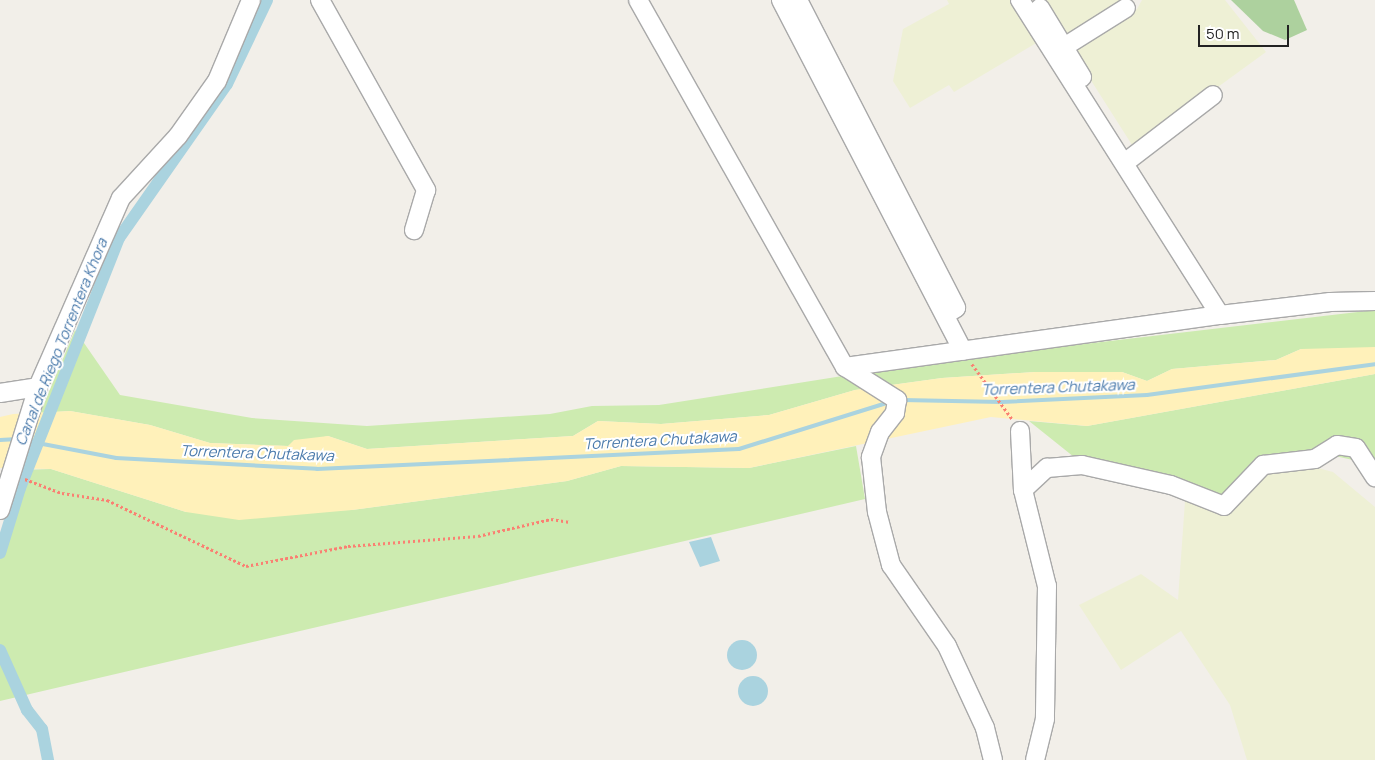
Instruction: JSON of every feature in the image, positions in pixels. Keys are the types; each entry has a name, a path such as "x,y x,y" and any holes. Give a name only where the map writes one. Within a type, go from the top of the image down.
{"street":[{"path":"0,510 11,476 17,447 38,387 121,198 178,136 217,81 251,0"},
{"path":"320,0 426,190 414,230"},
{"path":"638,0 845,368 897,400 895,414 880,432 871,457 877,512 891,565 947,646 986,728 993,760"},
{"path":"781,0 963,351"},
{"path":"798,0 956,308 945,315"},
{"path":"1020,0 1120,162 1131,165"},
{"path":"1035,0 1220,315"},
{"path":"1064,47 1126,8"},
{"path":"1131,165 1213,95"},
{"path":"845,368 1220,315 1330,302 1375,301"},
{"path":"0,392 38,387"},
{"path":"1020,431 1023,490 1047,586 1045,719 1035,760"},
{"path":"1023,490 1047,468 1082,465 1171,485 1224,506 1263,465 1315,459 1337,445 1356,448 1375,477"}],"path":[{"path":"963,351 1020,431"},
{"path":"11,476 107,500 246,566 348,546 478,536 551,519 570,522"}],"green space":[{"path":"947,0 1013,0 1038,42 954,92 949,85 910,108 893,81 903,29 949,4"},
{"path":"1042,0 1129,0 1065,39"},
{"path":"1142,0 1225,0 1266,52 1134,148 1071,49 1137,9"},
{"path":"1231,0 1294,0 1307,30 1285,40 1263,31"},
{"path":"1375,310 1375,347 1368,349 1301,349 1276,360 1172,369 1147,381 1122,372 1035,372 942,378 855,390 769,415 661,424 598,421 573,436 367,449 328,436 288,446 210,443 150,425 70,411 40,413 75,330 120,395 252,418 367,426 550,414 592,406 659,405 931,362"},
{"path":"1375,374 1375,465 1313,451 1259,462 1221,497 1165,474 1074,457 1029,421 1087,426"},
{"path":"856,446 865,499 0,701 0,535 20,470 51,469 186,512 352,510 567,481 621,466 749,468"},
{"path":"1314,467 1333,472 1375,507 1375,760 1247,760 1230,705 1181,631 1121,670 1079,605 1141,574 1178,600 1185,501 1227,514 1267,470"}],"sand":[{"path":"1375,347 1375,374 1087,426 991,417 749,468 621,466 567,481 352,510 239,520 186,512 51,469 0,468 0,417 13,414 70,411 150,425 210,443 288,446 294,440 328,436 367,449 573,436 598,421 661,424 769,415 855,390 942,378 1035,372 1122,372 1147,381 1172,369 1276,360 1301,349"}],"water":[{"path":"711,537 720,561 700,567 689,542"},
{"path":"742,640 753,644 757,655 753,666 742,670 731,666 727,655 731,644"},
{"path":"753,676 759,677 767,685 767,697 759,705 753,706 747,705 739,697 738,691 739,685 747,677"}],"waterway":[{"name":"Canal de Riego Torrentera Khora","path":"0,553 20,488 119,238 227,84 267,0"},
{"name":"Torrentera Chutakawa","path":"902,400 1002,402 1147,395 1375,364"},
{"name":"Torrentera Chutakawa","path":"27,441 116,458 317,469 739,449 890,402"},
{"name":"Torrentera Chutakawa","path":"0,440 18,439"},
{"name":"Canal de Riego Torrentera Khora","path":"0,650 27,710 42,729 48,760"}]}
